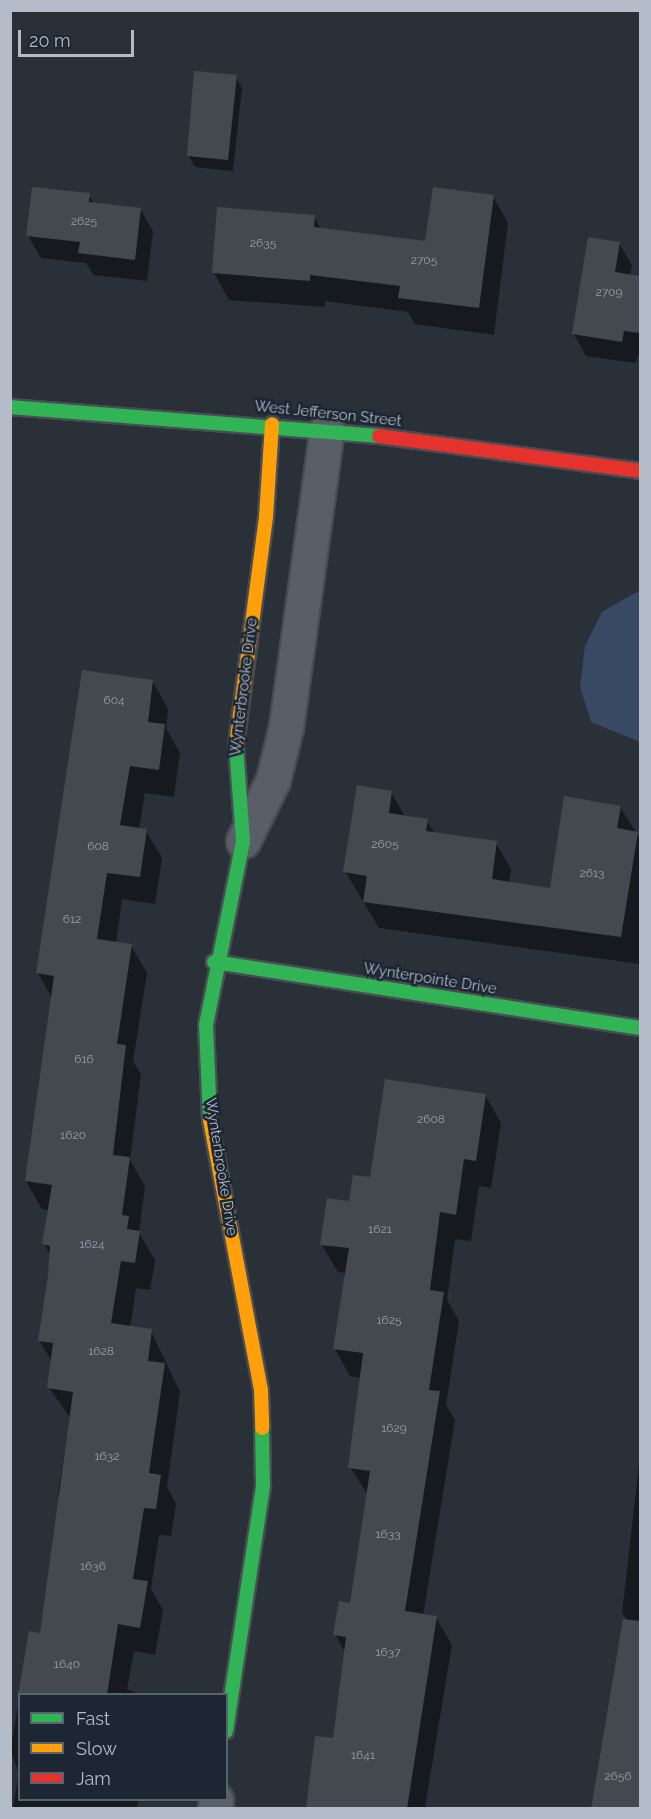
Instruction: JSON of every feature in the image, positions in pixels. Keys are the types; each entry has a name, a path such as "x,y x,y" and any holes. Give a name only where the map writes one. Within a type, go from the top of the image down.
{"street":[{"name":"West Jefferson Street","path":"10,407 327,429 640,471"},
{"name":"Wynterbrooke Drive","path":"228,1718 263,1485 261,1390 210,1118 206,1025 214,962 243,841 234,773 237,728 266,517 272,424"},
{"path":"243,841 273,780 286,727 327,429"},
{"name":"Wynterpointe Drive","path":"214,962 640,1028"}],"water":[{"path":"640,590 640,742 591,722 580,687 585,646 602,612"}],"building":[{"path":"194,71 237,75 228,160 187,156"},
{"path":"32,187 90,193 89,202 141,208 135,260 78,253 80,242 26,236"},
{"path":"433,187 494,195 479,308 398,298 400,286 310,275 310,281 212,273 217,207 315,215 314,227 425,241"},
{"path":"588,237 620,242 615,272 640,276 640,333 624,331 622,342 572,334"},
{"path":"82,670 153,680 148,722 165,724 159,770 130,766 120,825 147,829 140,877 107,873 97,939 132,944 117,1044 126,1045 113,1155 130,1157 122,1215 129,1216 127,1229 140,1231 135,1263 121,1261 111,1323 152,1329 148,1361 165,1363 149,1473 161,1475 156,1509 144,1508 133,1579 148,1581 140,1628 118,1624 107,1693 18,1693 29,1631 40,1633 73,1392 47,1388 53,1343 38,1341 50,1246 42,1244 52,1185 25,1181 54,976 36,973"},
{"path":"357,785 392,791 389,813 428,819 426,831 497,841 492,879 550,888 564,796 621,806 617,828 638,832 621,937 363,902 367,876 343,872"},
{"path":"385,1079 486,1094 476,1161 464,1159 456,1215 440,1212 430,1290 444,1292 429,1390 440,1391 405,1611 437,1616 407,1809 306,1809 315,1736 333,1738 346,1637 333,1635 339,1601 350,1603 370,1471 348,1468 363,1353 333,1349 349,1248 320,1245 327,1198 349,1201 353,1175 370,1177"},
{"path":"623,1619 640,1621 640,1809 591,1809"}],"traffic: fast":[{"path":"10,407 379,436"},
{"path":"210,1120 206,1025 243,841 236,745"},
{"path":"214,962 640,1028"},
{"path":"228,1718 263,1485 262,1428"}],"traffic: slow":[{"path":"236,745 266,517 272,424"},
{"path":"210,1120 261,1390 262,1428"}],"traffic: jam":[{"path":"379,436 640,471"}]}
